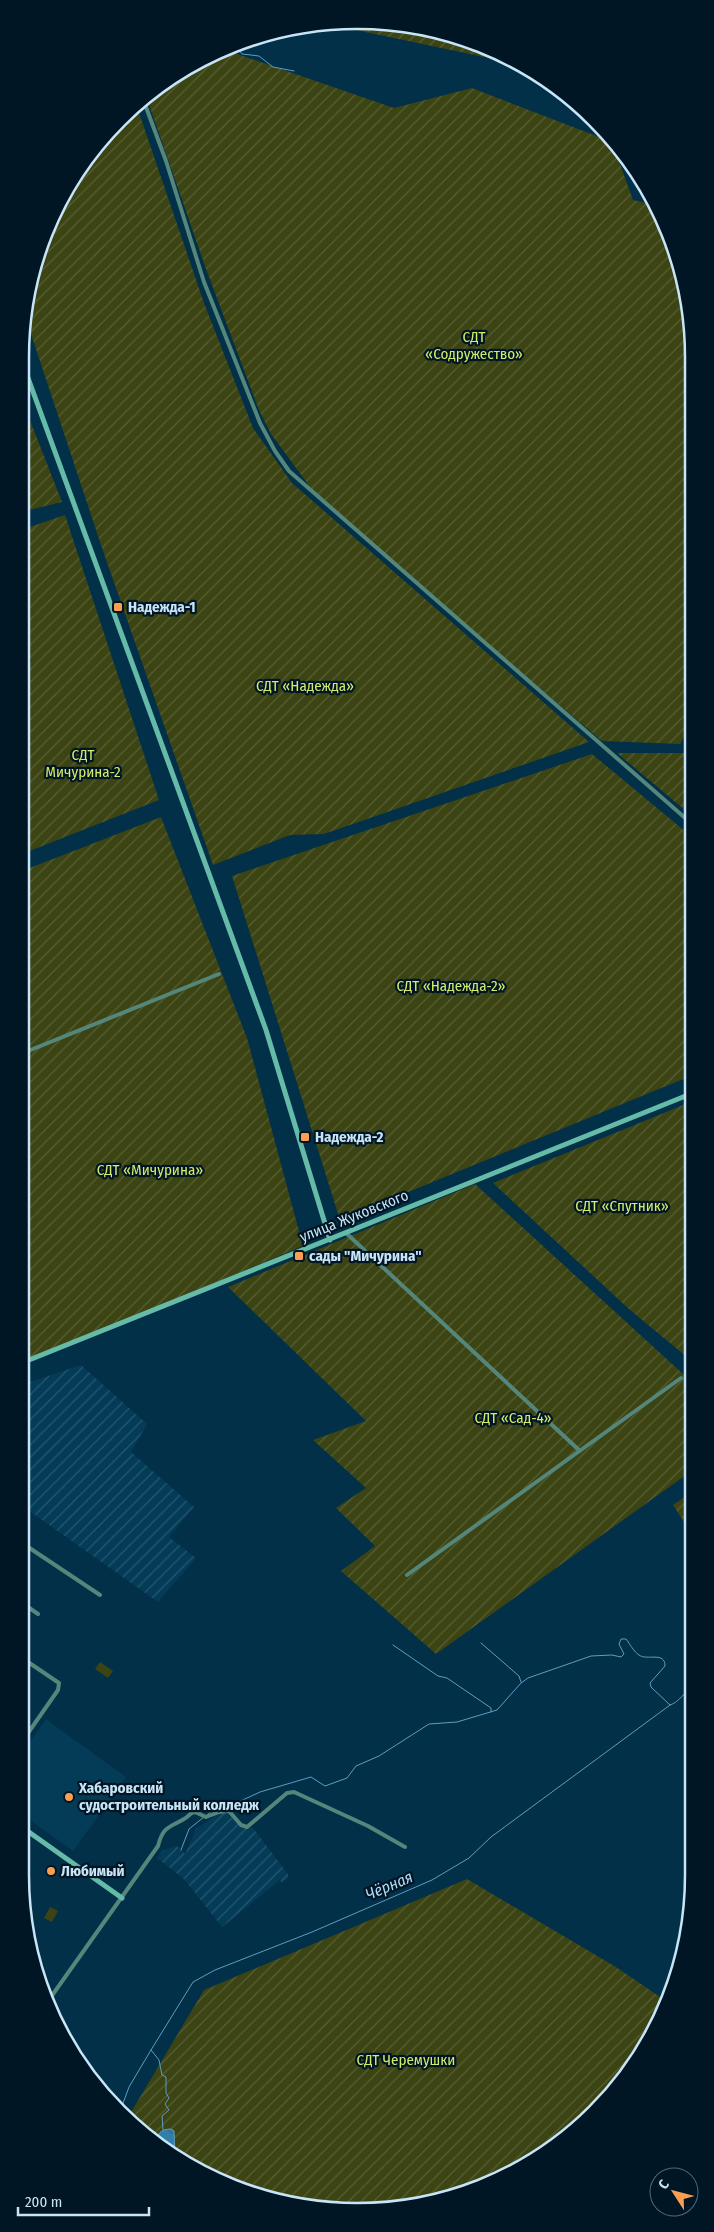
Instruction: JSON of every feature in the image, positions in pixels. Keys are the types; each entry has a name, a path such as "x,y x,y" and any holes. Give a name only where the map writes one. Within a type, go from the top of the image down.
{"street":[{"path":"145,106 204,282 260,423 274,451 289,471 685,818"},
{"path":"29,381 266,1030 330,1240"},
{"path":"29,1051 218,974"},
{"name":"улица Жуковского","path":"29,1360 330,1240 685,1095"},
{"path":"346,1233 580,1451"},
{"path":"407,1575 682,1378"},
{"path":"29,1547 100,1595"},
{"path":"29,1608 38,1614"},
{"path":"29,1663 59,1683 58,1690 29,1732"},
{"path":"52,1996 158,1846 161,1836 169,1825 193,1812 206,1817 219,1812 229,1811 241,1825 247,1827 287,1793 294,1792 368,1826 405,1847"},
{"path":"29,1832 122,1898"}],"shaded area":[{"path":"81,1365 147,1424 131,1452 194,1507 169,1537 196,1558 158,1602 29,1511 29,1382"},
{"name":"Хабаровский судостроительный колледж","path":"46,1719 126,1777 73,1851 29,1819 29,1743"},
{"path":"224,1810 230,1812 242,1825 253,1828 288,1874 288,1878 282,1883 280,1880 222,1927 184,1879 157,1858 163,1850 177,1846 185,1854 196,1829"}],"green space":[{"path":"351,29 378,29 421,35 463,46 494,59"},
{"name":"СДТ «Содружество»","path":"234,53 394,108 472,88 601,138 618,158 633,200 646,203 660,231 668,251 679,293 685,336 685,735 680,744 602,741 316,495 271,434 259,410 206,269 149,104 193,73"},
{"name":"СДТ «Надежда»","path":"139,112 204,303 253,428 292,483 589,742 324,834 290,835 213,865 103,551 30,330 40,272 46,251 63,212 84,175 97,157"},
{"path":"29,418 62,502 29,510"},
{"name":"СДТ Мичурина-2","path":"65,515 159,800 29,851 29,663 31,661 29,656 29,527"},
{"path":"617,753 685,753 685,810"},
{"name":"СДТ «Надежда-2»","path":"592,754 685,831 685,1078 340,1220 232,876"},
{"name":"СДТ «Мичурина»","path":"161,817 247,1038 303,1246 29,1361 29,868"},
{"name":"СДТ «Спутник»","path":"685,1104 685,1355 630,1310 493,1183"},
{"name":"СДТ «Сад-4»","path":"475,1184 685,1376 685,1476 436,1654 341,1571 375,1546 336,1508 366,1488 313,1440 366,1421 228,1287"},
{"path":"685,1497 685,1524 673,1505"},
{"path":"100,1662 113,1671 108,1678 95,1669"},
{"name":"СДТ Черемушки","path":"467,1879 616,1967 661,1998 630,2057 604,2091 573,2122 539,2148 483,2178 442,2192 378,2203 336,2203 272,2192 231,2178 175,2148 131,2113 204,1990"},
{"path":"50,1907 58,1911 52,1922 44,1918"}],"water":[{"path":"171,2129 174,2131 175,2148 158,2135 164,2130"}],"waterway":[{"path":"239,51 242,54 259,56 273,67 294,71"},
{"path":"207,1815 216,1807 232,1805 260,1792 311,1777 325,1786 347,1778 356,1766 379,1756 429,1724 457,1722 497,1710 521,1683 528,1678 591,1656 612,1655 621,1657 624,1654 619,1644 621,1639 626,1639 642,1657 659,1658 664,1661 665,1666 650,1683 651,1687 670,1705"},
{"path":"481,1643 519,1676 521,1682"},
{"path":"393,1645 438,1676 447,1678 491,1708 491,1712"},
{"name":"Чёрная","path":"123,2104 129,2087 193,1982 215,1970 312,1932 432,1880 469,1858 491,1837 677,1701 685,1693"},
{"path":"181,1850 189,1829 204,1817"},
{"path":"151,2050 159,2060 162,2075 166,2077 166,2093 169,2098 165,2104 169,2110 162,2116 163,2130"}],"place":[{"name":"Надежда-1","path":"118,607"},
{"name":"Надежда-2","path":"305,1137"},
{"name":"сады \"Мичурина\"","path":"299,1256"},
{"name":"Хабаровский судостроительный колледж","path":"69,1797"},
{"name":"Любимый","path":"51,1871"}]}
